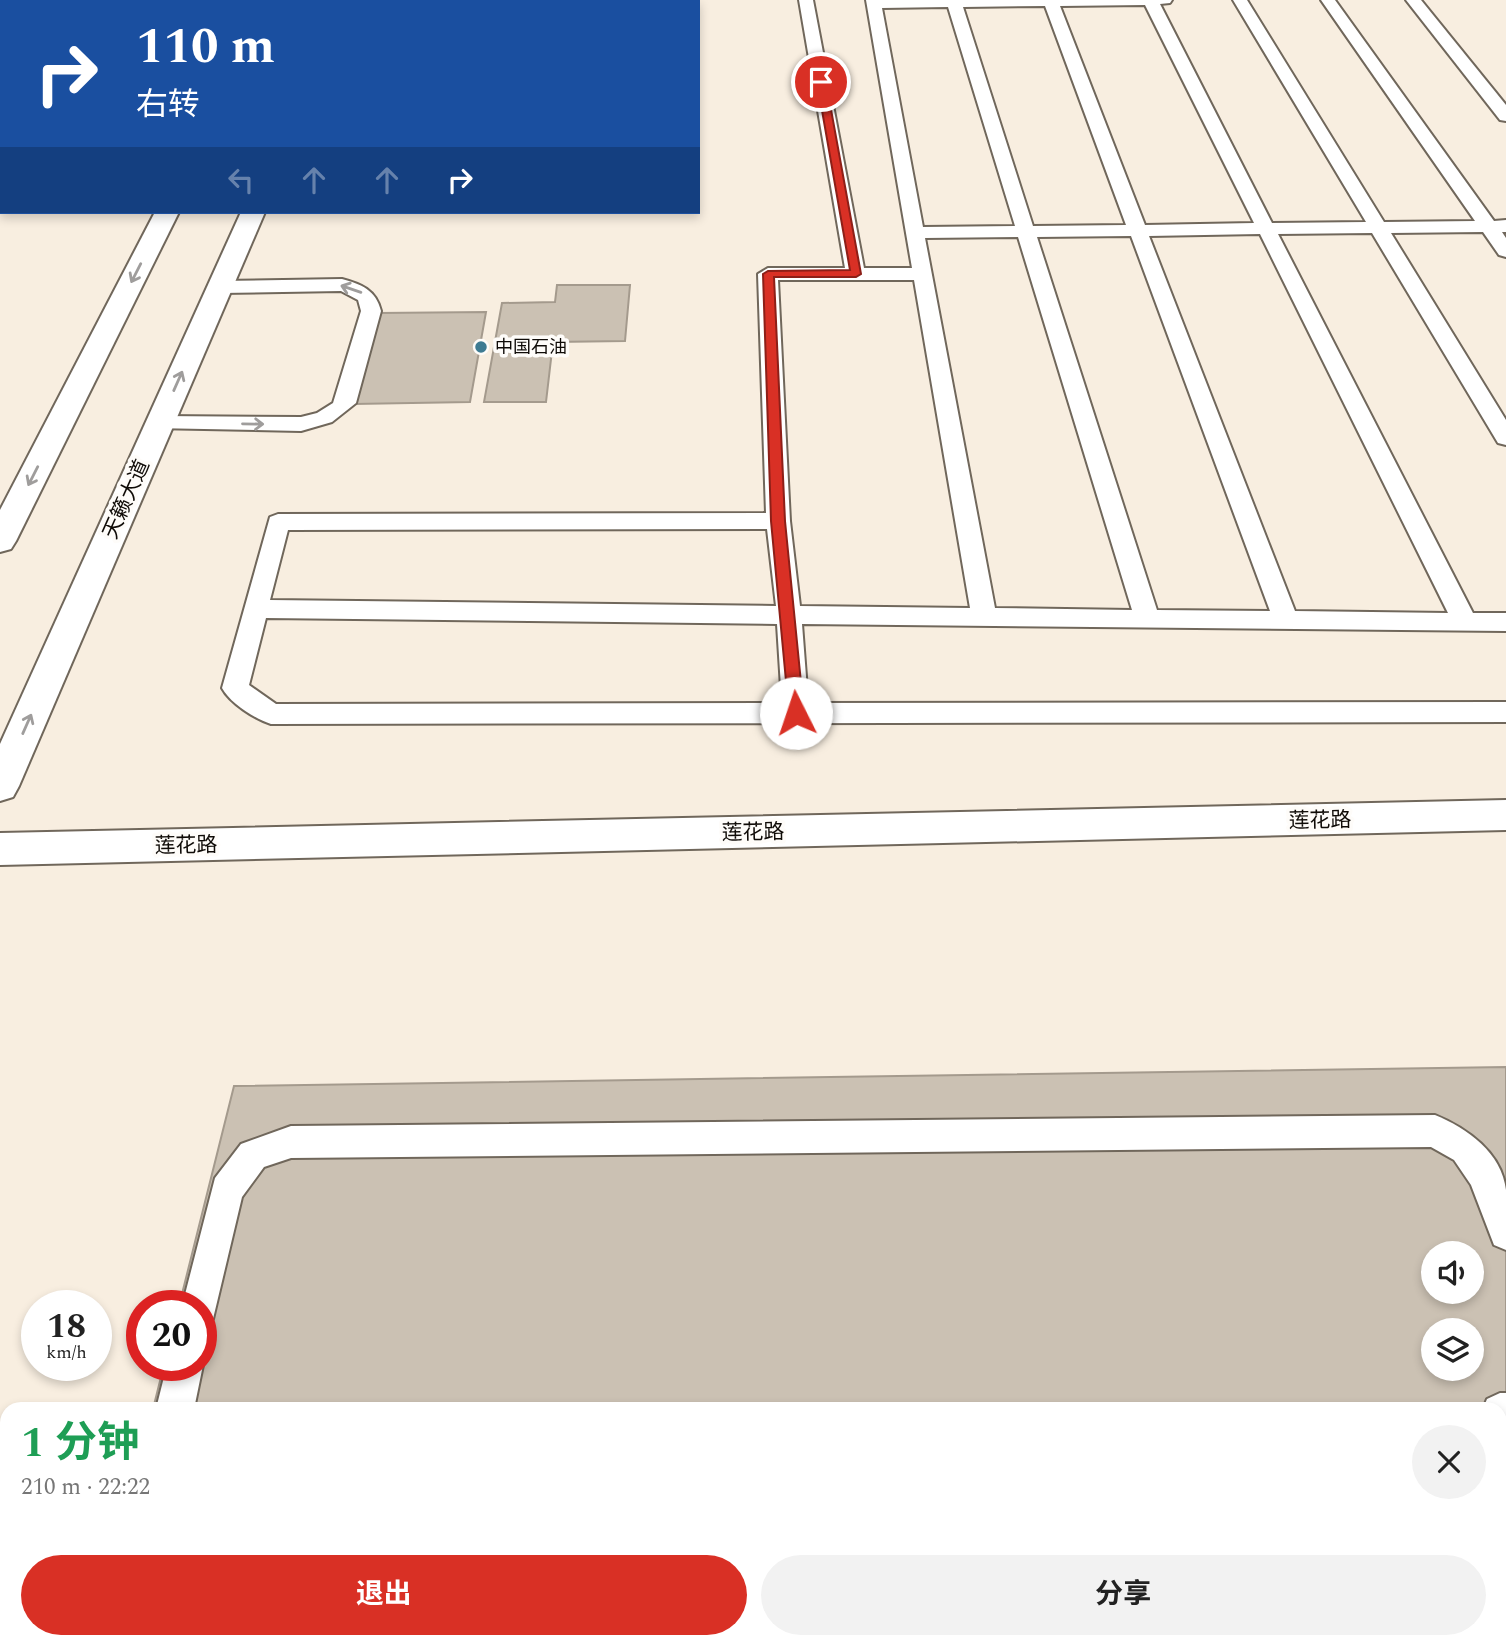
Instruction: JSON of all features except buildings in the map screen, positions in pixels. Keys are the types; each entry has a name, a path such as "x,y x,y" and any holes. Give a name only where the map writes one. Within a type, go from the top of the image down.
{"main road":[{"path":"0,541 166,214"},
{"name":"天籁大道","path":"0,786 252,214"},
{"name":"莲花路","path":"0,849 1506,816"}],"lane":[{"path":"806,0 856,274"},
{"path":"1150,0 1465,621"},
{"path":"984,617 874,2 1165,0"},
{"path":"1240,0 1506,438"},
{"path":"1328,0 1497,226 1506,251"},
{"path":"1413,0 1506,116"},
{"path":"1050,1 1286,620"},
{"path":"954,2 1147,618"},
{"path":"915,233 1497,226"},
{"path":"796,713 789,615 778,521 768,274 923,274"},
{"path":"160,423 301,424 319,421 335,413 345,403 371,311 370,301 360,290 342,285 220,287"},
{"path":"778,521 278,522 235,688 271,714 1506,712"},
{"path":"255,609 1506,622"},
{"path":"204,1290 227,1190 253,1155 291,1142 1435,1131 1466,1149 1484,1175 1506,1233"},
{"path":"177,1402 182,1381"}],"place":[{"name":"中国石油","path":"481,347"}],"route":[{"path":"796,713 789,615 778,521 768,274 856,274 821,82"}]}
